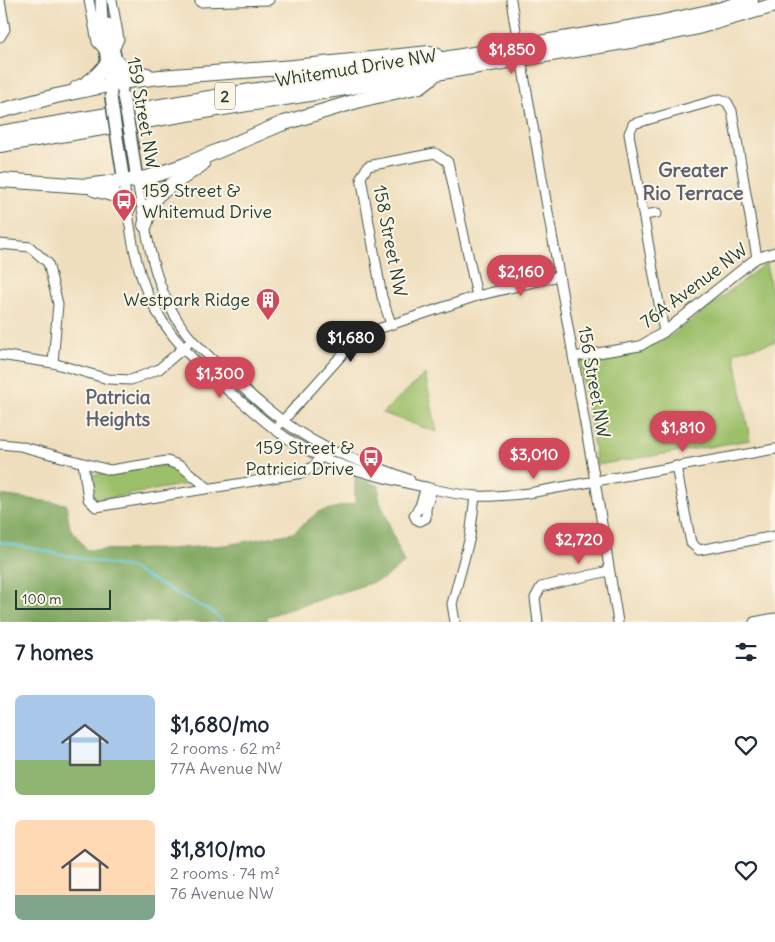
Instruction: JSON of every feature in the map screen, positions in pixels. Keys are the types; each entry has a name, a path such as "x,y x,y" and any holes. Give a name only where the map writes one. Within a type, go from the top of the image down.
{"highway":[{"name":"Whitemud Drive NW","path":"0,133 658,23 751,0"},
{"name":"Whitemud Drive NW","path":"0,145 659,36 694,28 775,4"},
{"path":"56,96 116,90 160,77 294,67 429,53 450,58"},
{"path":"0,111 56,96 84,86 102,70 110,57 122,68 129,71 160,77"},
{"path":"0,180 86,186 147,178 320,112 420,86 438,73"},
{"path":"145,225 151,205 157,195 165,188 203,164 261,133"},
{"path":"86,186 115,195 128,209"}],"main road":[{"name":"159 Street NW","path":"105,1 109,24 110,57 116,90 131,142 130,181"},
{"name":"159 Street NW","path":"116,90 118,144 130,181"}],"street":[{"name":"159 Street NW","path":"89,0 97,42 110,57"},
{"path":"200,1 269,0"},
{"name":"156 Street NW","path":"511,0 618,622"},
{"path":"0,1 2,33"},
{"path":"664,332 629,134 633,124 720,99 727,102 732,110 757,258"},
{"name":"158 Street NW","path":"391,324 382,297 361,177 368,166 435,153 448,162 477,296"},
{"name":"159 Street NW","path":"130,181 128,209 137,259 150,297 170,332 211,376 296,444 320,457 355,470 429,488 475,496 512,495 775,449"},
{"name":"159 Street NW","path":"130,181 145,225 159,284 172,310 193,341 238,384 282,421 326,448 429,488"},
{"path":"644,215 658,213"},
{"path":"0,244 30,247 48,263 58,304 53,363"},
{"name":"76A Avenue NW","path":"573,357 640,346 664,332 757,258 775,252"},
{"path":"276,429 350,346 372,331 477,296 559,276"},
{"path":"0,355 53,363 108,379 131,380 159,369 193,341"},
{"path":"0,444 20,446 110,470 167,461 181,466 208,488"},
{"path":"83,463 88,500 96,506 303,473 315,465 326,448"},
{"path":"676,466 691,543 699,550 775,536"},
{"path":"455,622 452,604 470,537 475,496"},
{"path":"538,622 535,598 541,587 608,571"},
{"path":"754,622 775,618"}],"green space":[{"path":"766,263 775,307 775,342 734,352 750,440 597,465 580,361 637,351 670,337"},
{"path":"425,374 437,432 382,413"},
{"path":"163,465 173,467 188,477 186,484 94,501 89,497 88,480 91,475"},
{"path":"355,477 379,486 379,498 404,563 383,579 266,617 269,622 0,622 0,495 66,504 70,528 87,550 166,549 226,545 293,533 318,512 355,503"}],"waterway":[{"path":"0,542 130,568 212,612 224,622"}],"place":[{"name":"159 Street & Whitemud Drive","path":"124,222"},
{"name":"Westpark Ridge","path":"268,321"},
{"name":"159 Street & Patricia Drive","path":"371,479"}],"district":[{"name":"Greater Rio Terrace","path":"693,182"},
{"name":"Patricia Heights","path":"118,408"}]}
